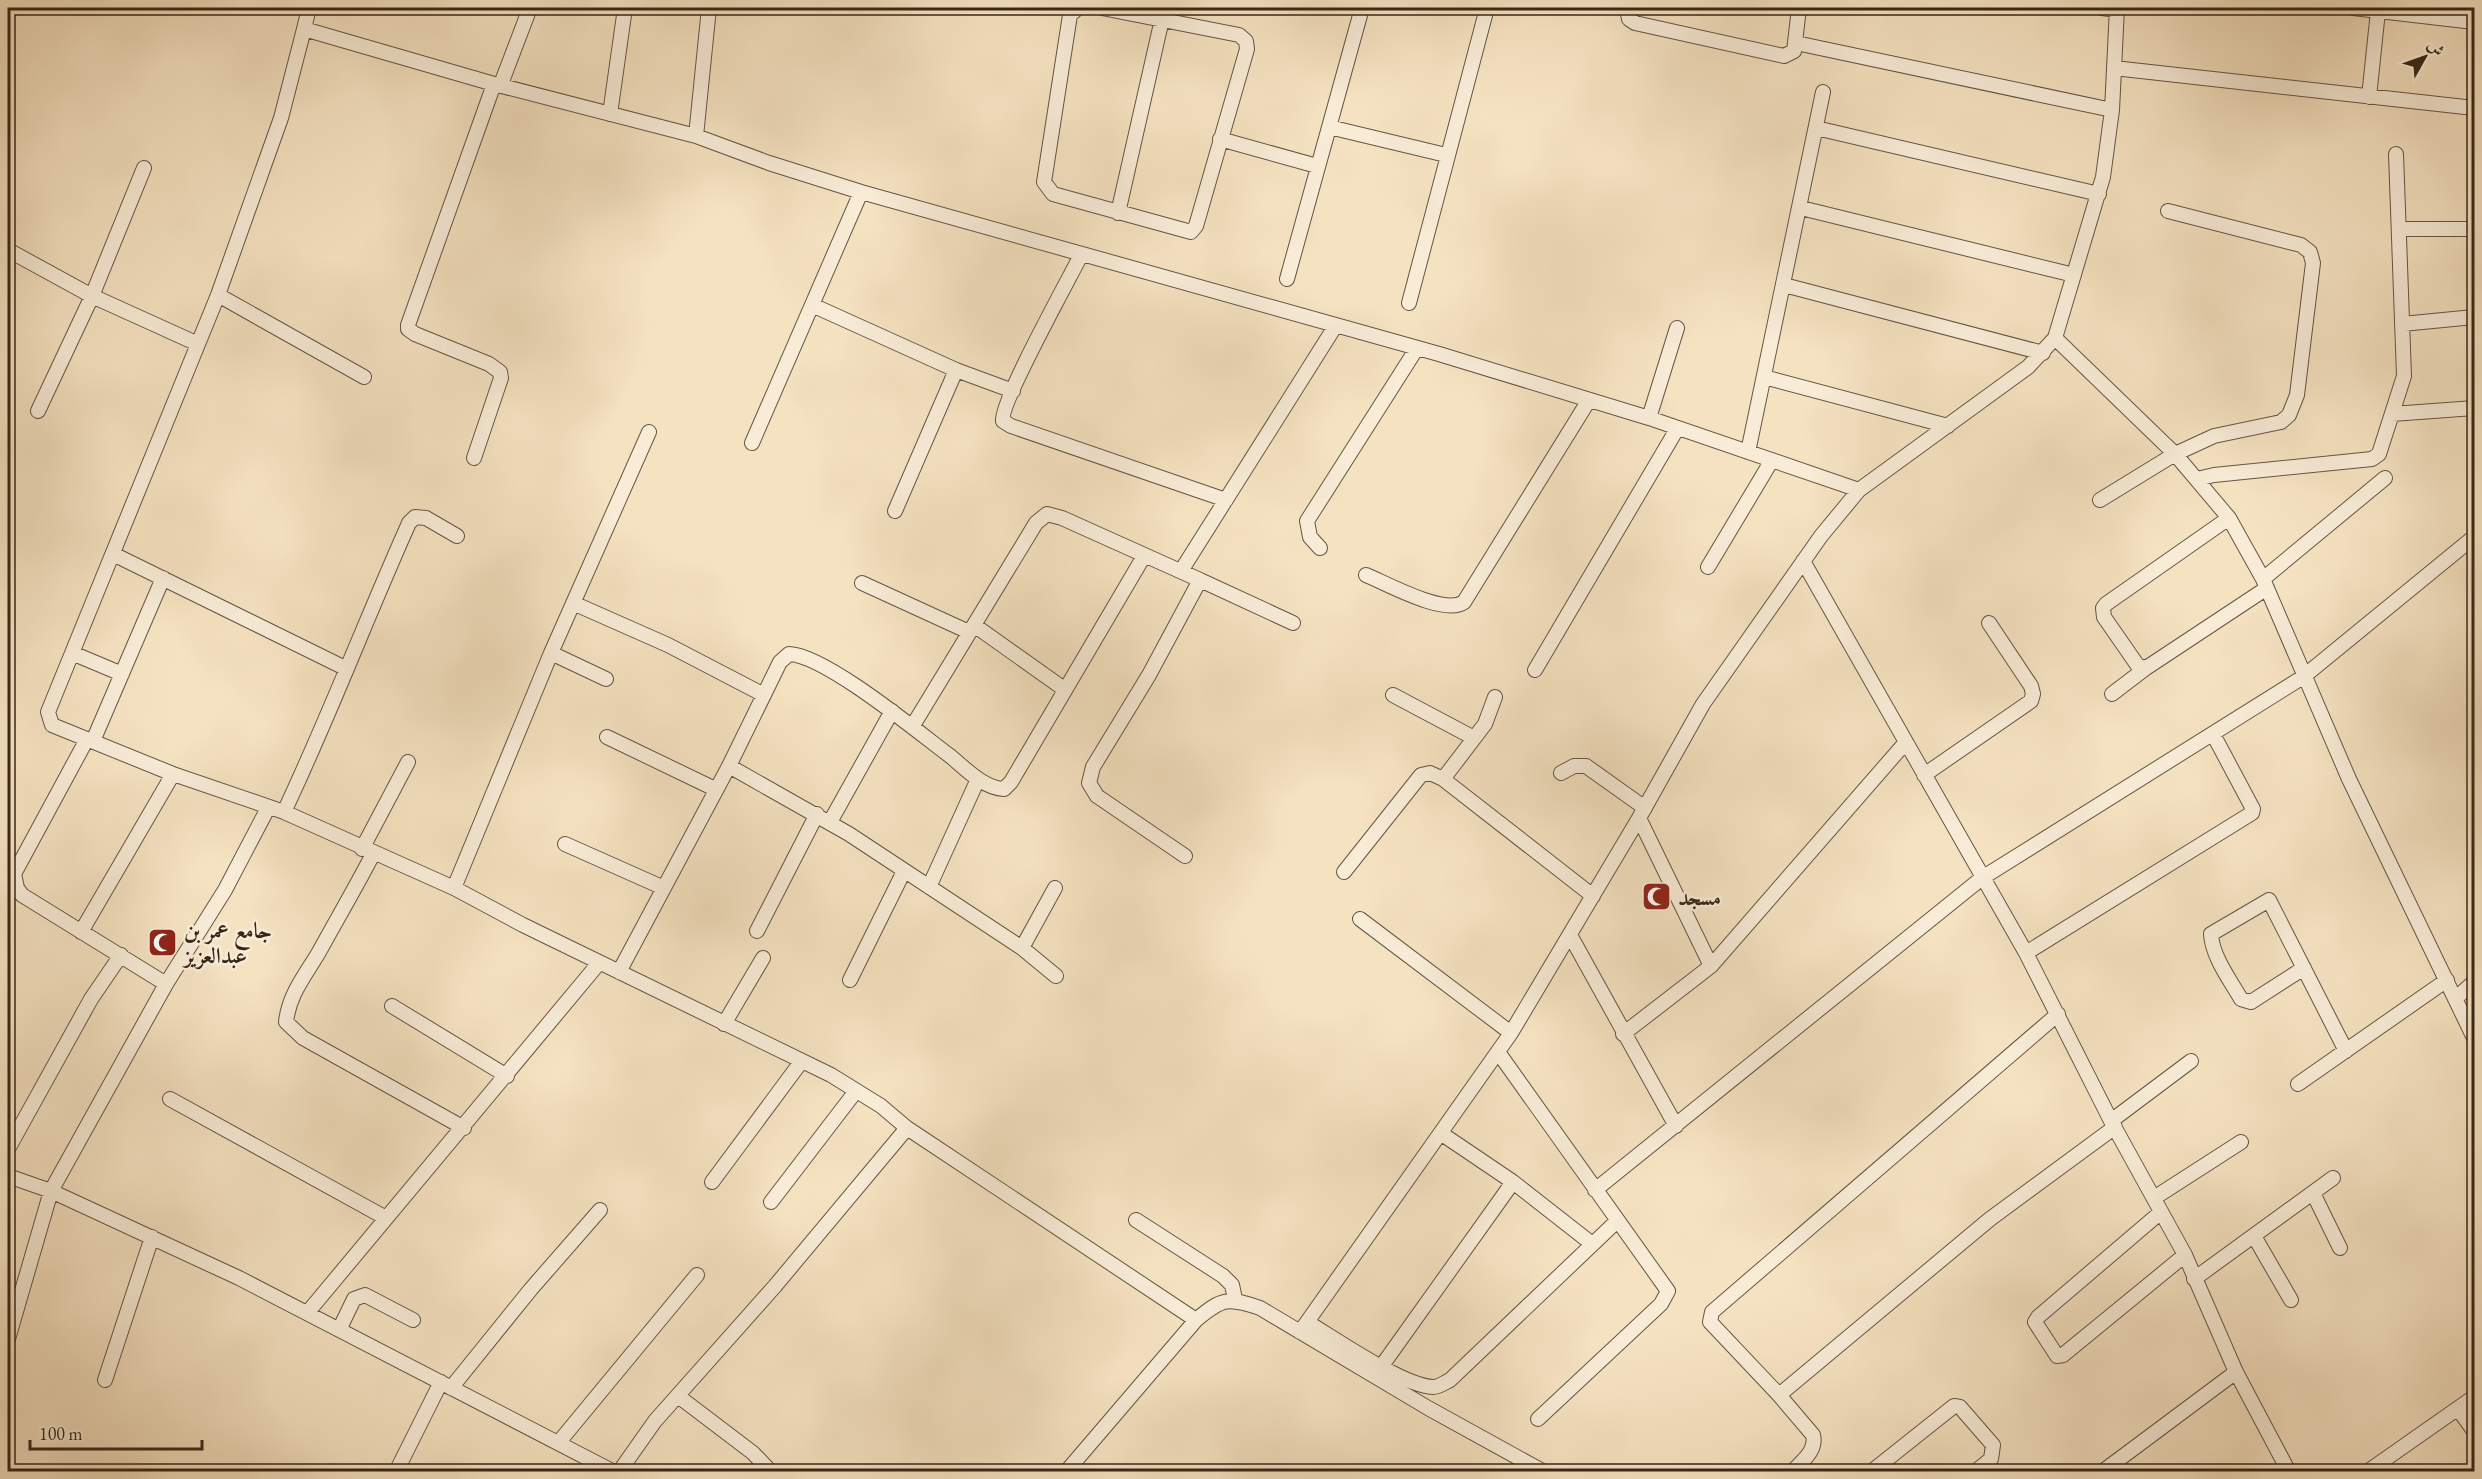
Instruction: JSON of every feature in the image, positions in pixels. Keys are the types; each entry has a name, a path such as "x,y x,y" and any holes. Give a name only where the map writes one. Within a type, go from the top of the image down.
{"street":[{"path":"309,8 281,118 218,295 48,712 49,720 56,728 173,774 284,812 368,852 454,888 599,963 801,1062 856,1091 907,1128 1197,1320"},
{"path":"474,458 501,378 500,372 489,363 415,334 408,325 497,84 530,8"},
{"path":"610,114 625,8"},
{"path":"696,136 709,8"},
{"path":"1078,8 1070,15 1044,182 1053,194 1191,232 1196,226 1246,49 1246,41 1239,35 1102,8"},
{"path":"1287,279 1362,8"},
{"path":"1409,303 1446,155 1487,8"},
{"path":"1627,8 1629,19 1635,23 1784,56 1794,51 1800,8"},
{"path":"1303,1327 1442,1134 1511,1033 1642,813 1703,704 1803,561 1859,490 2028,367 2055,338 2103,177 2112,110 2117,9 2102,8"},
{"path":"2353,8 2475,22"},
{"path":"2369,97 2378,10"},
{"path":"1118,213 1162,19"},
{"path":"304,29 497,84 696,136 861,192 1417,348 1648,418 1859,490"},
{"path":"1796,43 2112,110"},
{"path":"2114,68 2475,108"},
{"path":"1748,452 1801,208 1823,92"},
{"path":"1329,127 1446,155"},
{"path":"1816,128 2099,194"},
{"path":"1220,139 1317,166"},
{"path":"2197,479 2214,475 2372,459 2379,454 2404,376 2396,154"},
{"path":"38,411 92,296 144,168"},
{"path":"752,443 861,192"},
{"path":"1801,208 2074,275"},
{"path":"2100,500 2175,454 2214,436 2281,422 2289,415 2297,395 2313,263 2310,252 2301,245 2168,211"},
{"path":"2399,229 2475,229"},
{"path":"8,250 92,296 198,344"},
{"path":"1082,255 1002,414 1003,421 1011,426 1226,500"},
{"path":"1784,285 2043,353"},
{"path":"218,295 364,377"},
{"path":"812,305 956,370 1013,391"},
{"path":"2402,324 2475,317"},
{"path":"1181,571 1336,325"},
{"path":"1648,418 1677,328"},
{"path":"2055,338 2175,454 2229,518 2265,584 2303,677 2349,779 2475,1038"},
{"path":"1320,548 1310,537 1307,521 1417,348"},
{"path":"895,511 956,370"},
{"path":"1764,377 1948,426"},
{"path":"1366,575 1442,606 1459,606 1464,602 1589,400"},
{"path":"2392,414 2475,408"},
{"path":"1535,670 1677,429"},
{"path":"454,888 551,653 649,432"},
{"path":"1708,567 1772,460"},
{"path":"2112,694 2265,584 2385,478"},
{"path":"912,727 1036,523 1047,514 1062,518 1293,623"},
{"path":"284,812 312,753 345,668 409,523 415,517 426,518 457,536"},
{"path":"2146,668 2138,666 2104,617 2103,608 2229,518"},
{"path":"1595,1190 1982,878 2303,677 2475,537"},
{"path":"113,554 345,668"},
{"path":"619,972 729,766 780,662 789,654 811,658 892,711 978,779 996,789 1004,789 1011,782 1144,556"},
{"path":"1803,561 2026,953 2113,1124 2184,1255 2236,1372 2289,1472"},
{"path":"163,578 122,674 90,740 14,874 12,888 166,984"},
{"path":"1185,856 1097,796 1089,783 1093,767 1149,675 1200,580"},
{"path":"862,583 972,628 1064,689"},
{"path":"573,603 669,645 764,695"},
{"path":"1924,775 2031,701 2033,694 2031,686 1989,623"},
{"path":"72,653 122,674"},
{"path":"551,653 606,679"},
{"path":"1393,696 1474,738"},
{"path":"1443,779 1461,752 1485,724 1495,697"},
{"path":"830,822 892,711"},
{"path":"2026,953 2252,813 2253,809 2213,734"},
{"path":"608,737 715,789"},
{"path":"1623,1034 1711,966 1906,742"},
{"path":"408,762 368,852 314,959 297,985 288,1006 286,1022 303,1038 464,1128"},
{"path":"729,766 830,822 1022,948 1056,976"},
{"path":"1561,773 1574,766 1586,766 1642,813 1711,966"},
{"path":"1344,872 1421,776 1430,773 1443,779 1593,896"},
{"path":"81,932 173,774"},
{"path":"929,887 978,779"},
{"path":"8,1339 51,1191 166,984 225,890 268,808"},
{"path":"758,931 817,814"},
{"path":"565,844 664,888"},
{"path":"850,980 904,871"},
{"path":"1022,948 1054,888"},
{"path":"2304,968 2252,1002 2246,1002 2241,999 2221,963 2211,942 2211,934 2269,900 2304,968 2346,1051"},
{"path":"1360,919 1511,1033"},
{"path":"1570,934 1623,1034 1676,1126"},
{"path":"8,1149 91,999 121,955"},
{"path":"724,1024 763,958"},
{"path":"308,1312 464,1128 599,963"},
{"path":"2298,1084 2447,980"},
{"path":"2455,999 2475,981"},
{"path":"392,1006 507,1076"},
{"path":"1792,1472 1812,1451 1815,1442 1813,1435 1779,1395 1710,1322 1712,1311 2058,1014"},
{"path":"1498,1052 1617,1221 1667,1286 1667,1295 1538,1419"},
{"path":"1779,1395 1990,1219 2192,1061"},
{"path":"712,1182 801,1062"},
{"path":"771,1202 856,1091"},
{"path":"170,1099 386,1218"},
{"path":"619,1472 655,1421 907,1128"},
{"path":"1442,1134 1513,1182 1591,1243"},
{"path":"2154,1198 2241,1142"},
{"path":"8,1176 51,1191 308,1312 614,1472"},
{"path":"2194,1279 2332,1178"},
{"path":"1381,1367 1513,1182"},
{"path":"2313,1193 2340,1248"},
{"path":"396,1472 446,1385 600,1210"},
{"path":"2161,1212 2035,1322 2057,1356 2063,1355 2184,1255"},
{"path":"1136,1220 1223,1275 1232,1285 1235,1299"},
{"path":"1066,1472 1197,1320 1216,1303 1235,1299 1260,1308 1381,1367 1423,1386 1436,1388 1450,1380 1591,1243 1617,1221"},
{"path":"2254,1236 2291,1300"},
{"path":"105,1380 152,1237"},
{"path":"559,1442 697,1275"},
{"path":"340,1328 354,1299 365,1295 413,1320"},
{"path":"1303,1327 1428,1408 1544,1472"},
{"path":"2102,1472 2236,1372"},
{"path":"678,1396 753,1453 771,1472"},
{"path":"2367,1472 2475,1397"},
{"path":"1871,1472 1953,1406 1960,1407 1993,1445 1991,1459 1976,1472"},
{"path":"2458,1409 2475,1431"}],"place":[{"name":"مسجد","path":"1657,897"},
{"name":"جامع عمر بن عبدالعزيز","path":"163,943"}]}
